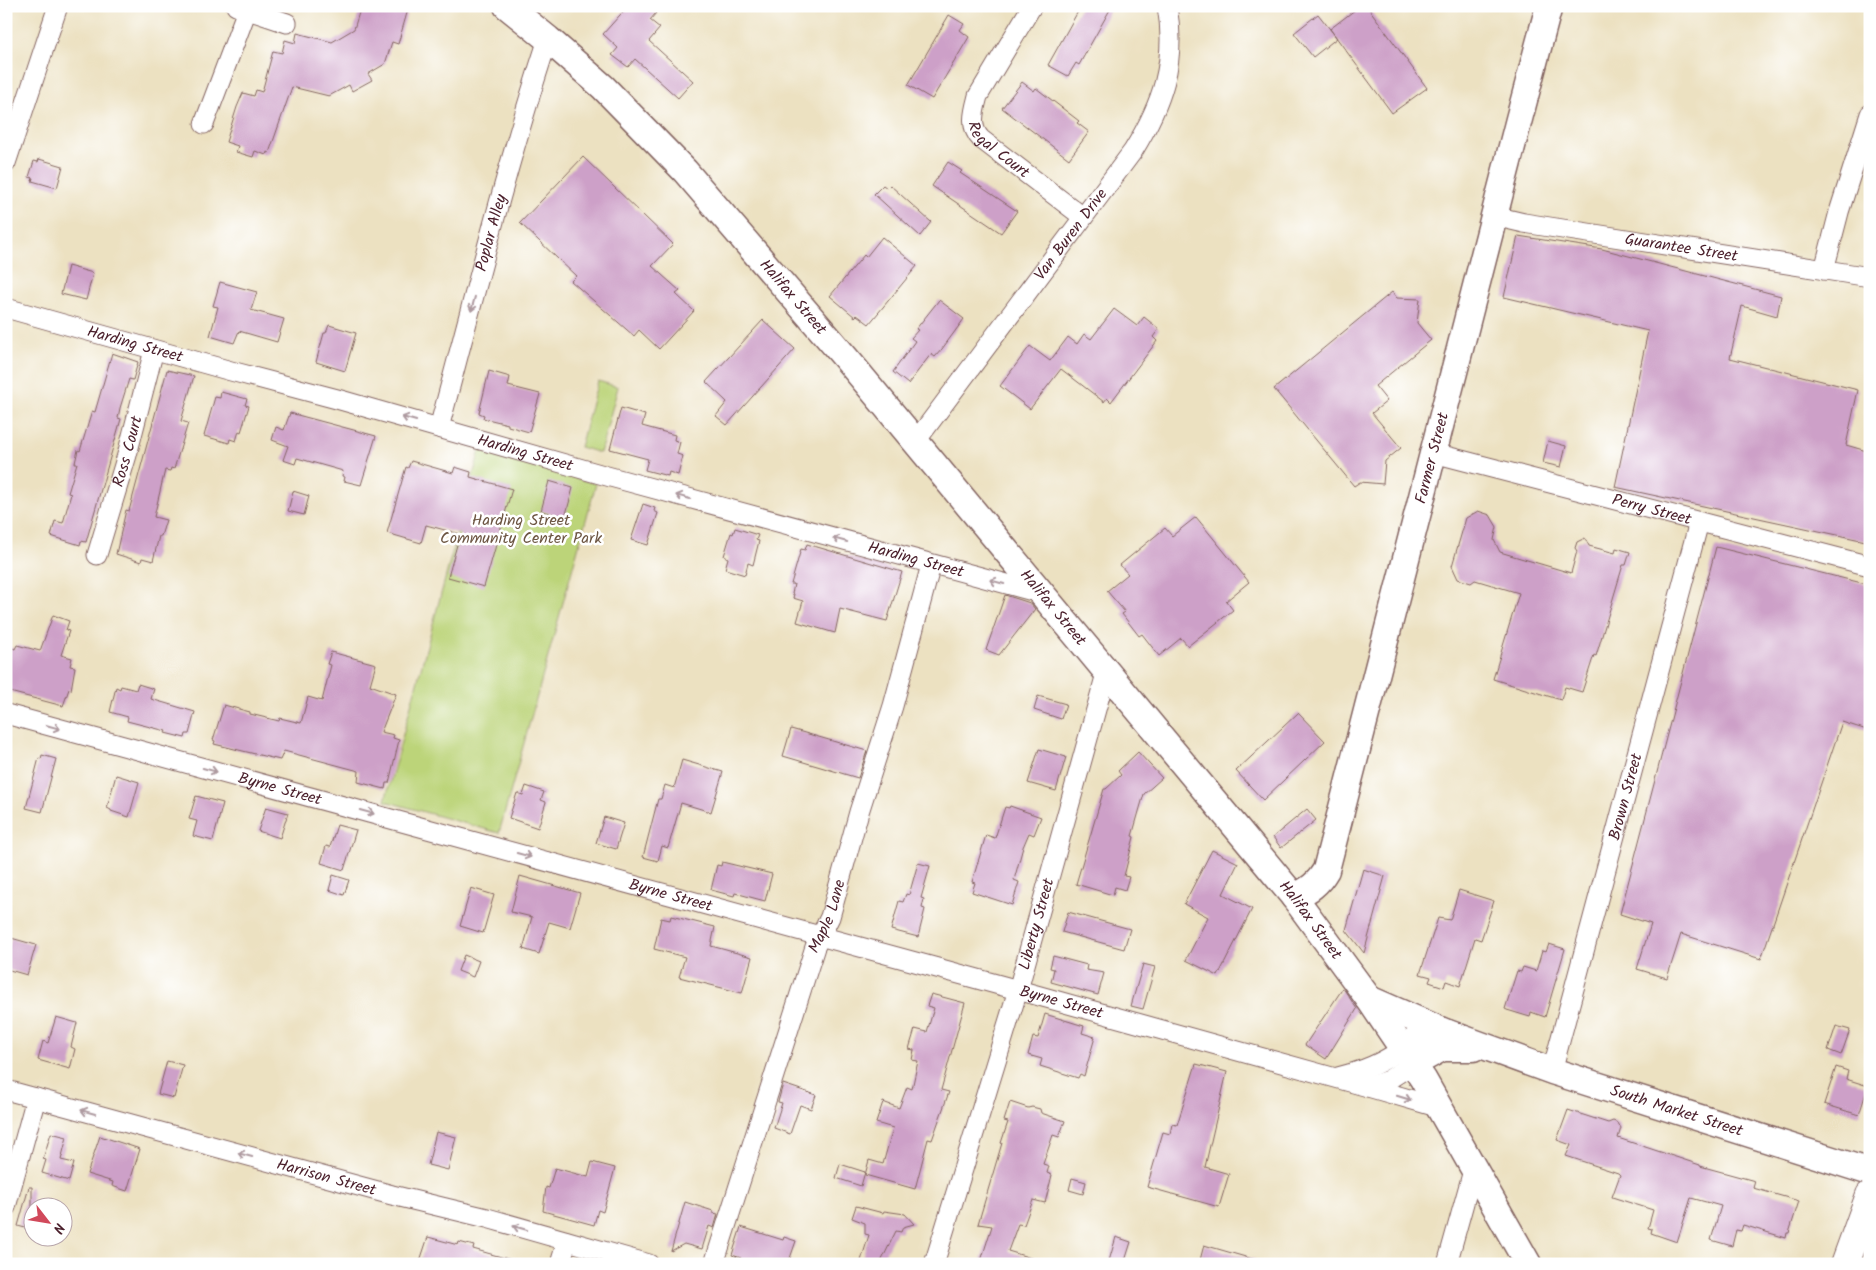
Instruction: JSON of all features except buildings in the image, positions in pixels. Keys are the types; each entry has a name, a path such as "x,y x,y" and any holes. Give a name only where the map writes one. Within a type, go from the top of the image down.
{"main road":[{"name":"Halifax Street","path":"507,6 603,87 685,171 916,441 1294,897 1369,999 1408,1057 1440,1108 1528,1264"},
{"name":"Farmer Street","path":"1294,897 1310,890 1320,881 1326,870 1549,6"},
{"path":"1369,999 1448,1033"},
{"name":"South Market Street","path":"1408,1057 1426,1033 1448,1033 1484,1048 1552,1071 1870,1172"},
{"name":"South Market Street","path":"1408,1057 1442,1048 1484,1048"},
{"path":"1845,1264 1870,1194"}],"street":[{"path":"6,162 58,6"},
{"name":"Regal Court","path":"1032,6 978,96 974,112 974,128 980,139 1083,217"},
{"name":"Van Buren Drive","path":"916,441 1133,151 1148,126 1160,98 1169,69 1171,51 1170,21 1167,6"},
{"path":"204,124 241,8 287,23"},
{"name":"Poplar Alley","path":"440,428 498,206 525,110 548,39"},
{"path":"1824,270 1839,212 1870,114"},
{"name":"Guarantee Street","path":"1494,216 1524,223 1870,277"},
{"name":"Harding Street","path":"6,308 931,565 1044,594"},
{"name":"Ross Court","path":"97,555 127,455 154,350"},
{"name":"Perry Street","path":"1434,453 1870,566"},
{"name":"Brown Street","path":"1552,1071 1699,522"},
{"name":"Maple Lane","path":"714,1264 812,956 830,917 859,812 893,706 931,565"},
{"name":"Liberty Street","path":"934,1264 1018,990 1107,670"},
{"name":"Byrne Street","path":"6,714 1018,990 1440,1108"},
{"path":"1368,1087 1388,1080 1408,1057"},
{"name":"Byrne Street","path":"1335,1078 1408,1057"},
{"name":"Harrison Street","path":"6,1090 392,1195 487,1218 649,1264"},
{"path":"6,1207 36,1098"},
{"path":"1447,1264 1474,1167"},
{"path":"560,1264 567,1241"}],"shaded area":[{"path":"583,1254 613,1264 580,1264"}],"green space":[{"path":"598,381 618,387 600,453 580,447"},
{"name":"Harding Street Community Center Park","path":"480,450 596,484 499,833 385,801"}]}
